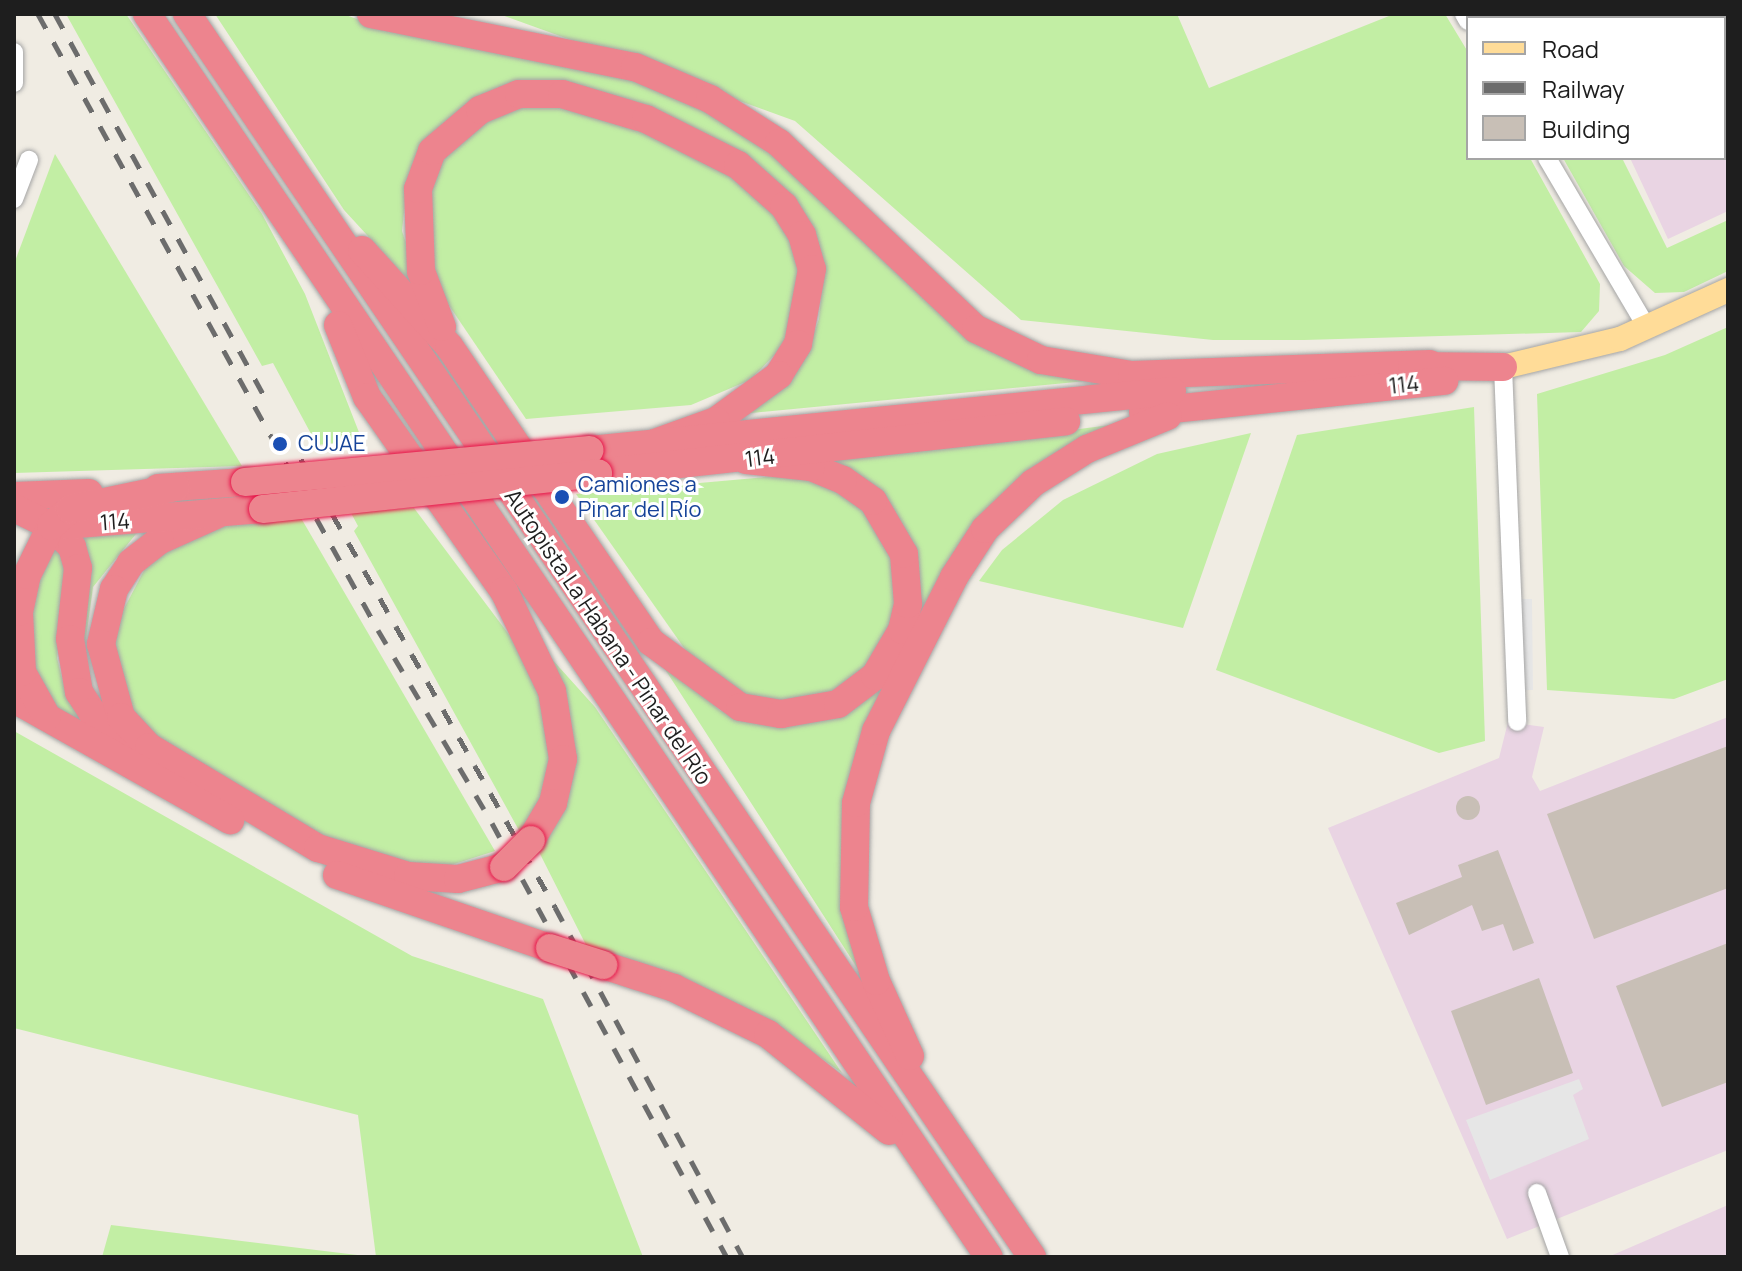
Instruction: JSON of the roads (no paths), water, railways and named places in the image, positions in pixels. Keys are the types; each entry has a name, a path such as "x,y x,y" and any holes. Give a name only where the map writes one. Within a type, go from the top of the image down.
{"highway":[{"name":"Autopista La Habana - Pinar del Río","path":"147,14 319,276 989,1257"},
{"name":"Autopista La Habana - Pinar del Río","path":"187,14 679,744 1032,1257"},
{"path":"371,14 635,67 710,99 779,143 976,329 1041,360 1132,375 1430,364"},
{"path":"449,346 421,271 418,189 432,151 480,110 519,94 562,94 646,119 718,154 758,181 794,221 812,269 809,305 798,344 779,375 716,421 649,445"},
{"path":"276,147 449,346 599,572 651,642 740,707 801,713 851,696 888,659 902,630 908,604 904,554 873,501 829,472 746,460"},
{"path":"14,508 51,526 72,547 78,568 70,639 79,692 92,712 130,744 318,848 363,865 458,879 504,867 531,840 553,803 563,759 561,720 504,591 367,397 319,276"},
{"name":"114","path":"14,528 216,515 263,509 594,462 649,445 1430,364 1503,367"},
{"name":"114","path":"14,496 594,462 746,460 1464,379 1503,367"},
{"path":"939,1121 876,981 854,907 852,845 864,763 954,577 993,521 1033,483 1087,449 1195,407"},
{"path":"47,718 22,672 19,612 27,575 51,526 70,509 176,487"},
{"path":"200,780 149,747 121,717 101,644 107,607 131,563 160,540 216,515"},
{"path":"599,572 679,744"},
{"path":"504,591 559,628"},
{"path":"14,699 318,869 674,988 768,1034 840,1086 928,1167"}],"main road":[{"name":"114","path":"1503,367 1576,352 1647,328 1728,290"}],"street":[{"path":"14,52 14,83"},
{"path":"14,199 29,160"},
{"path":"1548,160 1647,328"},
{"path":"1503,367 1517,722"},
{"path":"1537,1193 1560,1257"}],"railway":[{"path":"38,14 378,630 492,823 727,1257"},
{"path":"55,14 265,397"},
{"path":"301,459 555,907 743,1257"}],"place":[{"name":"CUJAE","path":"280,444"},
{"name":"Camiones a Pinar del Río","path":"562,497"}]}
